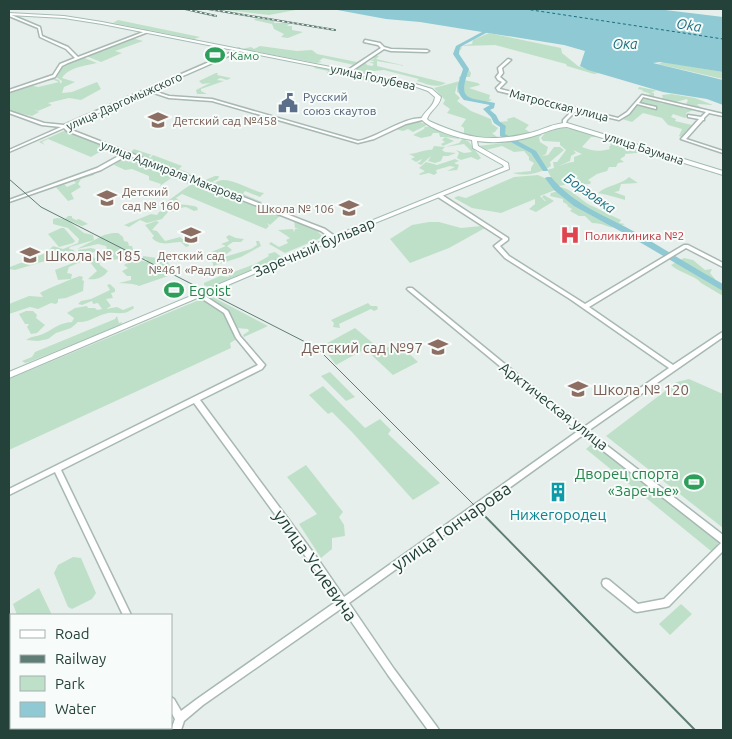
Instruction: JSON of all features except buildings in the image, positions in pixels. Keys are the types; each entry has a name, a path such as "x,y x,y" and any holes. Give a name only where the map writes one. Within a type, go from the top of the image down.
{"street":[{"path":"9,15 64,17 147,32"},
{"path":"9,15 39,28 42,36 67,48 77,58"},
{"path":"16,18 26,15"},
{"path":"9,91 54,76 61,65 147,32"},
{"name":"улица Голубева","path":"147,32 412,84 434,93 438,97 437,103 426,114 424,119"},
{"path":"365,41 379,44 383,48 426,51"},
{"path":"348,71 383,48"},
{"name":"улица Даргомыжского","path":"9,151 239,50"},
{"name":"Матросская улица","path":"509,60 500,68 502,73 498,76 504,82 498,90 618,119 628,113 636,103"},
{"path":"148,90 169,97 212,100 358,142 371,139 408,121 424,119 432,124 474,140 494,142 564,125 565,120 576,109"},
{"path":"655,108 636,103 642,96 723,115"},
{"name":"улица Адмирала Макарова","path":"9,112 43,124 65,127 316,227 334,238"},
{"path":"709,112 683,140 723,152"},
{"path":"689,116 703,119"},
{"name":"улица Баумана","path":"564,125 577,127 723,173"},
{"path":"474,140 475,146 508,166"},
{"path":"9,201 104,166 128,153"},
{"name":"Заречный бульвар","path":"9,375 508,166"},
{"path":"440,196 506,239 497,246 507,257 585,307 673,368"},
{"path":"585,307 686,246 723,265"},
{"name":"Арктическая улица","path":"410,289 510,372 723,540"},
{"path":"9,492 256,371 262,365 238,337 226,312 200,295"},
{"name":"улица Гончарова","path":"180,718 200,702 344,603 723,334"},
{"name":"улица Усиевича","path":"196,400 434,730"},
{"path":"57,469 127,614"},
{"path":"606,583 637,608 666,603 723,546"},
{"path":"172,704 180,718 176,730"}],"green space":[{"path":"216,9 301,9 269,15"},
{"path":"256,18 275,21 274,23 290,23 287,26 292,26 292,30 303,32 288,38 281,37 284,34 274,29 272,24 254,20"},
{"path":"118,20 200,37 194,39 113,23"},
{"path":"489,33 561,48 562,53 578,66 599,73 594,74 567,66 566,64 495,45 462,46 461,50 458,49 459,46 472,44 473,40"},
{"path":"132,38 143,41 115,51 122,53 101,62 86,56"},
{"path":"260,46 297,51 312,50 317,54 357,62 365,57 367,58 365,62 367,65 372,66 374,64 369,62 375,62 370,60 375,59 368,57 371,55 379,56 376,59 406,66 377,61 377,66 446,83 439,86 432,85 417,81 419,79 384,70 364,72 355,70 359,63 354,65 323,58 319,61 322,62 316,63 242,49 251,47 254,49"},
{"path":"456,51 459,51 458,54 471,73 470,77 466,77 464,80 480,85 469,88 490,95 489,99 492,100 479,101 464,96 457,92 457,85 455,93 460,98 457,101 471,111 491,119 492,124 498,128 492,133 497,137 496,139 488,141 464,135 464,128 461,126 466,119 447,113 450,109 443,104 445,100 434,88 460,81 459,77 468,73 467,70 463,69 462,61 455,54 457,53"},
{"path":"82,57 97,63 69,71 65,74 62,78 75,82 64,87 62,93 72,92 97,82 101,89 81,100 69,98 48,103 52,105 38,111 33,109 39,112 32,116 9,111 9,91 30,85 38,87 59,82 54,80 42,81 53,78 59,80 61,84 62,81 56,77 64,64"},
{"path":"663,62 723,72 723,79 658,64"},
{"path":"316,66 382,79 377,83 327,73 328,71 314,68"},
{"path":"218,73 217,75 231,78 227,80 220,78 217,80 224,81 201,89 201,91 207,94 197,94 196,90 210,83 202,84 199,81"},
{"path":"639,87 656,91 651,92 654,93 654,97 661,99 657,101 660,103 684,107 684,109 696,109 686,113 687,116 685,118 673,114 671,117 676,119 675,121 696,126 683,138 679,136 682,129 668,125 662,118 643,113 632,122 622,119 635,104 639,104 636,102 642,101 639,98 655,100 648,97 647,95 651,94 638,89"},
{"path":"671,94 695,98 713,105 698,104 699,108 686,104 688,100 686,99 674,102 663,99 662,95"},
{"path":"514,117 529,125 525,129 531,133 511,137 502,136 503,134 499,132 506,129 506,126 500,122 508,121 507,119"},
{"path":"417,121 426,124 425,127 433,126 459,136 459,139 440,137 439,133 433,133 431,136 421,138 413,135 424,129 425,126 413,132 408,129 403,131 395,129 397,125"},
{"path":"562,128 574,129 600,137 591,137 582,147 589,149 599,151 610,149 610,144 613,142 643,148 643,151 647,152 625,154 620,159 624,162 618,163 616,167 609,167 607,171 597,174 588,180 591,182 590,184 580,185 579,182 556,186 547,170 554,168 553,162 557,162 566,150 560,145 560,142 543,141 541,138 545,133","holes":["573,150 582,154 574,157 574,162 556,167 570,161 571,156 576,153"]},
{"path":"66,130 124,154 118,157 103,150 91,157 48,139 42,142 45,145 39,142"},
{"path":"538,134 542,135 539,137 540,142 548,147 546,154 542,156 548,155 554,147 560,147 564,150 550,162 551,166 533,174 513,173 531,171 534,163 529,160 524,151 514,152 502,146 486,150 477,146 504,143"},
{"path":"445,137 454,141 443,146 441,144 445,142 442,140"},
{"path":"463,138 469,142 481,158 478,160 471,157 461,160 457,158 459,153 456,150 464,153 472,152 464,144 445,147 459,143"},
{"path":"434,146 445,147 442,150 445,152 456,153 443,156 441,161 435,163 428,161 431,156 421,165 417,163 422,159 416,162 411,159 415,157 409,154 432,150"},
{"path":"134,149 152,155 149,156 150,158 153,155 182,166 179,169 189,173 188,175 130,153"},
{"path":"127,155 192,181 187,184 186,181 174,176 160,186 161,184 149,180 149,176 132,169 125,170 114,165"},
{"path":"455,159 459,161 454,163 459,165 457,170 447,171 455,167 450,166 436,170 437,173 434,175 429,173 419,174 425,171 419,168 426,162 437,165"},
{"path":"94,172 94,175 81,179 78,184 81,187 71,193 74,199 68,201 55,186 66,181 68,183 64,184 67,187 76,183 68,181"},
{"path":"538,175 547,179 555,190 540,196 545,201 542,197 544,195 554,201 536,212 529,209 535,204 535,199 501,213 472,208 454,198 458,196 466,198 514,177"},
{"path":"219,176 218,179 212,182 215,183 220,180 232,181 264,193 260,197 245,191 243,194 262,202 257,202 203,181"},
{"path":"629,177 638,183 621,184 619,191 614,192 625,196 625,200 598,193 623,181"},
{"path":"198,182 267,210 268,214 269,210 281,215 270,225 267,223 269,226 266,229 182,194 176,198 181,202 173,204 194,206 198,210 194,211 186,207 180,208 177,211 168,212 162,219 147,223 140,220 129,227 124,225 151,214 157,215 159,212 170,208 166,202"},
{"path":"558,187 567,189 588,204 621,220 619,223 625,224 612,227 592,223 585,216 579,216 570,211 572,209 563,202 563,199 550,196 551,193 559,191"},
{"path":"68,216 88,224 82,226 67,220 84,233 93,235 94,240 70,247 69,249 74,250 75,254 70,256 65,255 56,260 52,259 15,270 9,269 51,251 50,249 53,246 63,249 78,243 79,239 68,228 53,224 53,219 65,219"},
{"path":"294,220 315,229 323,237 285,253 269,244 271,242 279,247 288,243 286,240 290,238 278,230 293,229 294,232 295,229 299,229 295,228"},
{"path":"156,221 159,222 152,230 157,231 165,241 180,237 189,246 186,247 181,242 162,243 155,241 152,238 154,236 145,225"},
{"path":"439,222 461,228 481,226 485,228 449,248 410,263 390,239 412,225"},
{"path":"64,228 75,241 73,243 59,247 48,234"},
{"path":"118,233 123,237 124,241 128,242 129,246 132,246 133,250 130,253 138,258 136,260 125,257 114,260 110,255 112,251 107,249 106,246 98,244 77,249 104,235"},
{"path":"229,235 244,239 241,242 233,242 227,246 232,250 221,258 251,249 257,245 256,241 259,241 261,246 241,257 213,266 213,263 204,255 226,246 221,244 229,241 226,237"},
{"path":"91,248 98,250 89,254 99,260 100,265 108,271 104,275 99,278 88,279 97,271 89,261 85,260 69,267 67,273 72,274 71,279 58,280 55,270 83,259 85,257 83,253 78,253 78,250"},
{"path":"275,252 283,258 210,288 204,285 204,283 220,276 229,277 228,274 255,264 269,256 268,254"},
{"path":"161,253 172,268 169,270 149,263 168,276 139,286 119,283 131,280 131,276 127,276 122,271 128,268 125,264 139,260 147,262 146,259 143,259 143,256 157,258 158,254"},
{"path":"684,258 693,260 705,270 712,269 710,273 715,279 714,282 723,287 723,296 671,265"},
{"path":"80,276 83,277 82,280 84,281 83,291 58,299 56,304 51,303 38,309 30,307 9,314 9,304 29,296 43,297 40,293"},
{"path":"110,284 115,289 115,292 111,293 113,298 106,299 111,306 106,309 117,307 123,310 133,306 134,308 124,313 108,313 78,322 71,328 56,333 48,339 38,341 26,340 60,325 72,322 74,318 67,313 75,308 87,306 97,310 102,309 98,303 93,304 92,301 82,305 78,304 81,301 91,299 110,290 107,285"},
{"path":"209,295 268,326 244,337 243,335 249,331 248,329 237,328 226,309"},
{"path":"199,300 212,303 223,313 232,326 235,340 230,343 231,348 9,450 9,379"},
{"path":"368,303 371,306 377,306 378,309 374,311 371,309 339,324 340,328 333,327 334,323 331,320"},
{"path":"33,311 37,315 36,318 45,325 37,333 31,334 27,327 29,324 25,324 19,314"},
{"path":"117,316 119,323 122,322 121,325 29,362 25,363 22,361 32,357 35,352 115,319"},
{"path":"355,328 381,350 398,343 418,362 393,375 365,349 336,365 322,346"},
{"path":"330,372 355,397 346,401 321,376"},
{"name":"Дворец спорта «Заречье»","path":"689,379 723,394 723,528 606,436 677,382"},
{"path":"323,386 365,428 380,419 391,430 388,434 440,483 413,500 352,432 332,412 328,414 309,395"},
{"path":"594,442 719,542 717,545 719,548 713,552 711,551 586,449"},
{"path":"306,465 343,512 339,517 344,525 345,536 332,538 332,549 321,558 299,524 317,514 287,477"},
{"path":"73,557 81,558 96,593 92,599 72,609 68,607 54,573 58,565"},
{"path":"39,588 52,614 17,614 13,604"},
{"path":"681,604 692,614 670,635 659,624"}],"water":[{"name":"Ока","path":"332,9 657,9 723,17 723,72 660,62 653,63 723,80 723,105 707,99 663,92 588,70 580,66 585,51 564,45 420,22 386,19"}],"waterway":[{"path":"497,26 458,46 456,54 466,69 461,83 461,93 466,99 493,104 492,107 486,109 494,116 496,122 503,126 502,135 534,152 545,170"},
{"name":"Борзовка","path":"549,178 566,197 588,211 634,235 723,288"}],"ferry route":[{"path":"525,9 723,39"}],"tram line":[{"path":"9,179 41,207 317,348 475,506"},
{"path":"475,506 695,730"}],"railway":[{"path":"185,9 216,16"},
{"path":"208,9 335,30"}],"place":[{"name":"Камо","path":"215,55"},
{"name":"Русский союз скаутов","path":"288,103"},
{"name":"Детский сад №458","path":"158,120"},
{"name":"Детский сад № 160","path":"107,198"},
{"name":"Школа № 106","path":"349,208"},
{"name":"Детский сад №461 «Радуга»","path":"191,235"},
{"name":"Поликлиника №2","path":"570,235"},
{"name":"Школа № 185","path":"30,255"},
{"name":"Egoist","path":"174,290"},
{"name":"Детский сад №97","path":"438,347"},
{"name":"Школа № 120","path":"578,389"},
{"name":"Дворец спорта «Заречье»","path":"694,482"},
{"name":"Нижегородец","path":"558,492"}],"water label":[{"name":"Oka","path":"689,25"}]}
